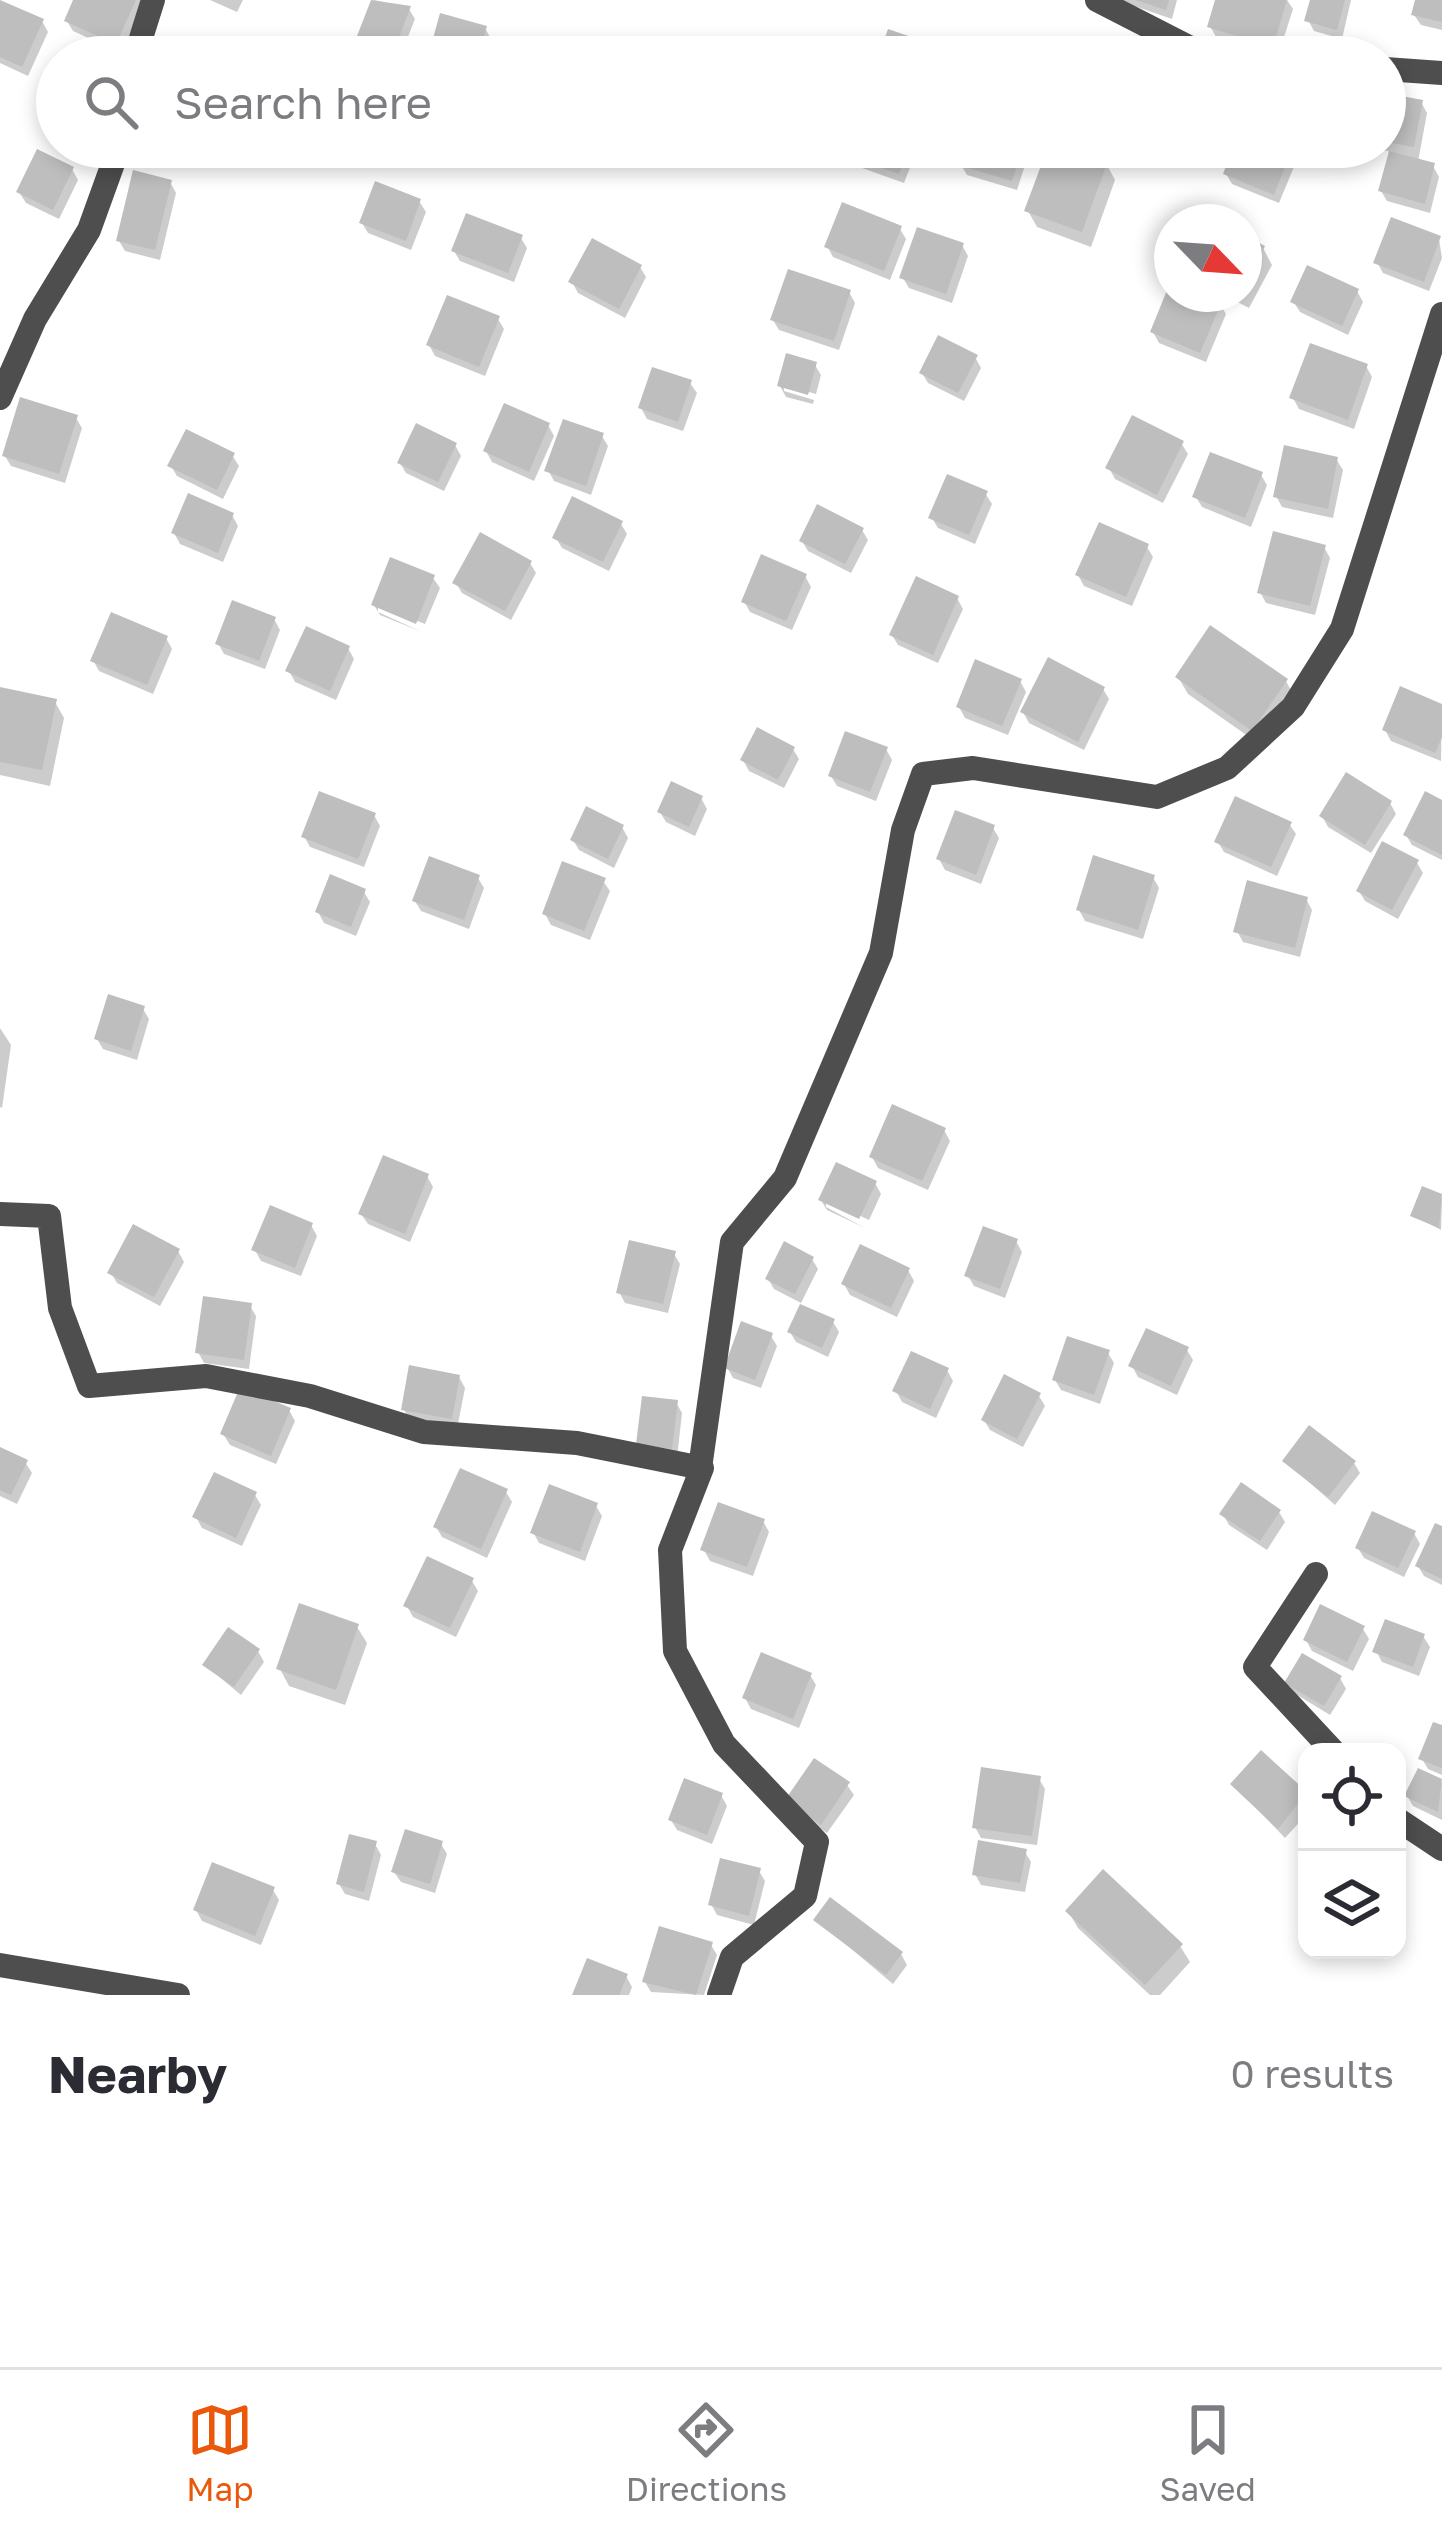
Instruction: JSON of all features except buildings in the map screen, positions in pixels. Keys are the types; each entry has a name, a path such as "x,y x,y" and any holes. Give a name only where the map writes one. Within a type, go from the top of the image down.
{"street":[{"path":"142,36 153,0"},
{"path":"1097,0 1167,36"},
{"path":"1406,70 1442,73"},
{"path":"0,398 35,319 89,230 111,168"},
{"path":"719,1995 732,1957 805,1896 817,1842 724,1744 675,1651 670,1550 700,1468 732,1242 785,1178 881,953 904,830 923,774 973,768 1157,797 1227,768 1294,707 1342,629 1442,314"},
{"path":"0,1214 49,1216 60,1308 89,1386 206,1376 310,1396 424,1432 577,1443 700,1468"},
{"path":"1316,1574 1255,1666 1326,1743"},
{"path":"1406,1825 1442,1849"},
{"path":"0,1964 178,1995"}]}
